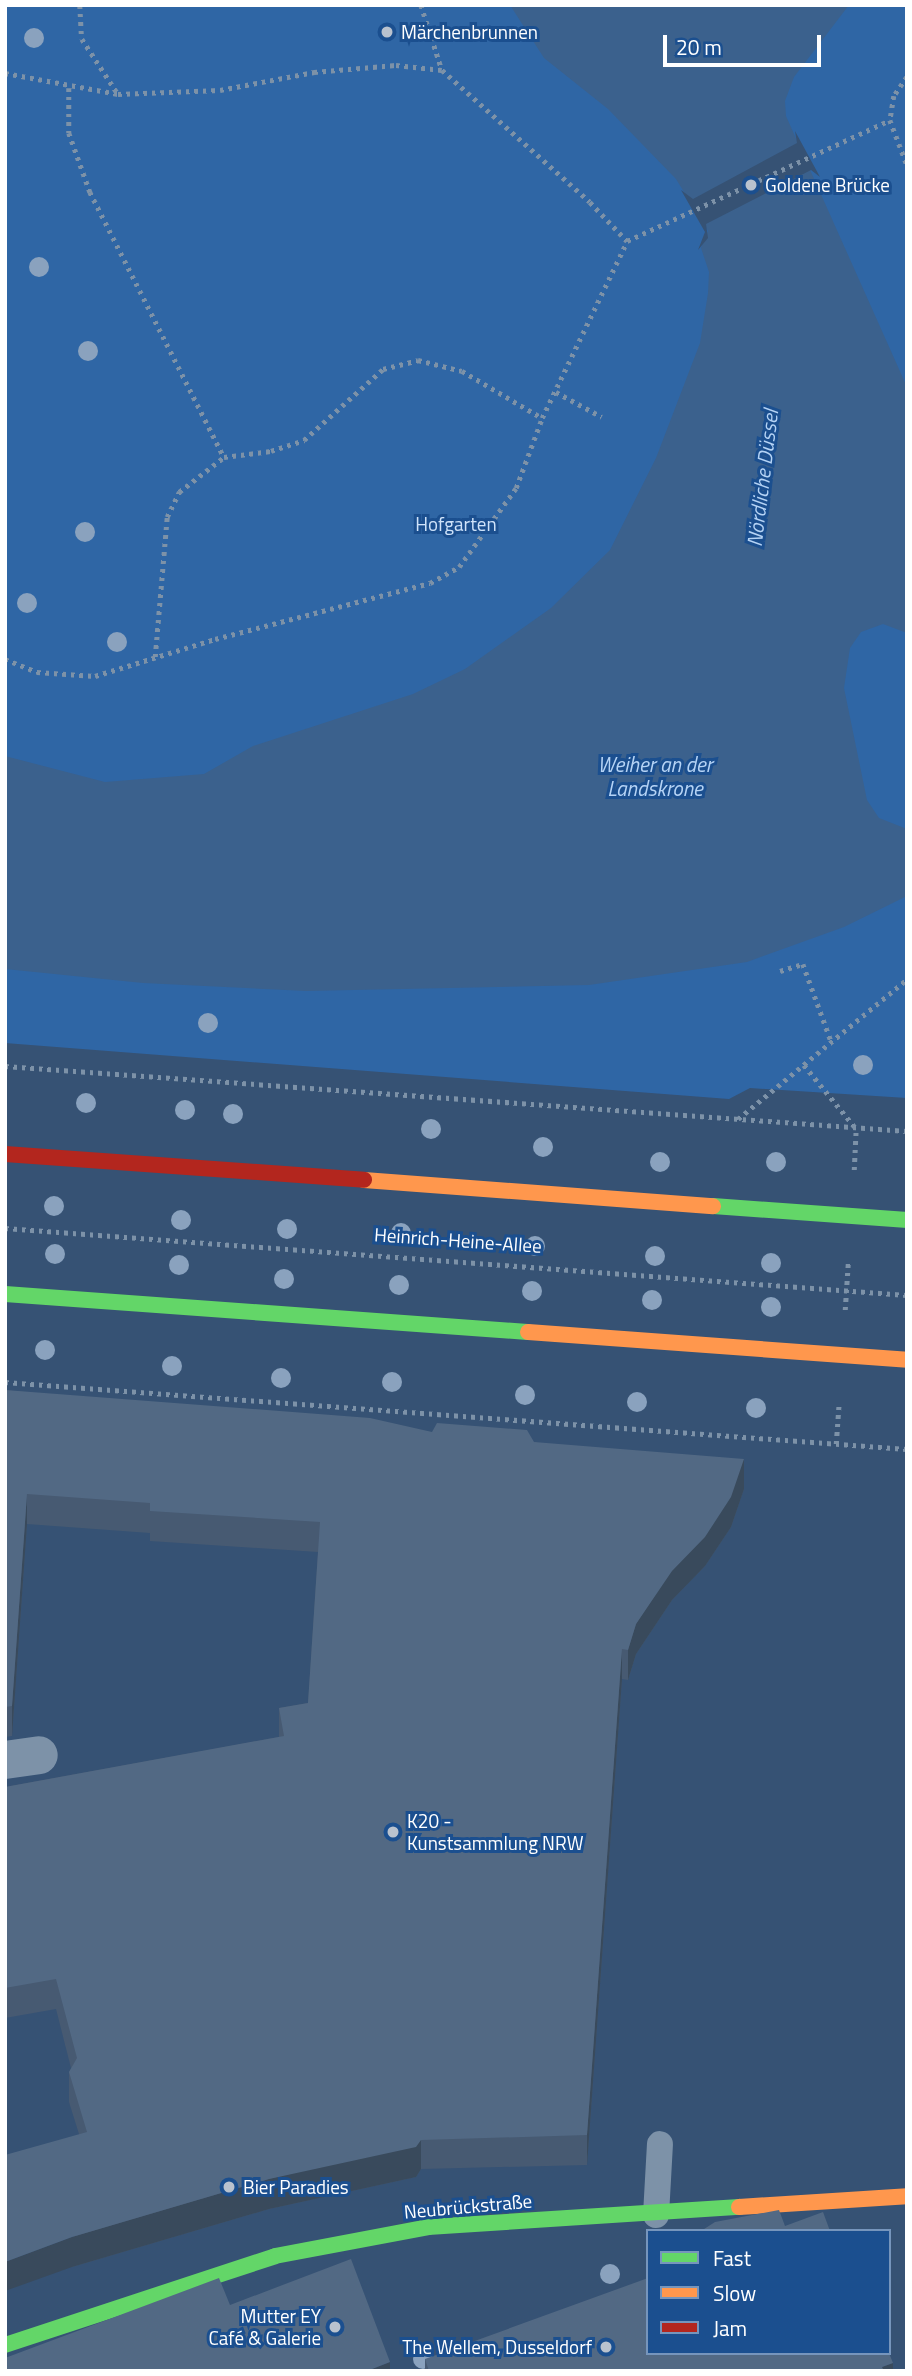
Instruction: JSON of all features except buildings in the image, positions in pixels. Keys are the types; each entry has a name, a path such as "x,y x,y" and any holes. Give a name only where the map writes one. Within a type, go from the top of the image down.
{"main road":[{"path":"5,1154 907,1220"},
{"path":"5,1294 907,1360"},
{"name":"Neubrückstraße","path":"5,2345 275,2256 428,2227 656,2215 907,2196"}],"lane":[{"path":"656,2215 660,2144"}],"path":[{"path":"80,5 82,39 118,94"},
{"path":"421,5 442,70 590,202 626,241"},
{"path":"5,73 69,88 118,94 220,90 314,72 396,65 442,70"},
{"path":"907,77 894,96 890,120 907,165"},
{"path":"69,88 69,132 90,192 224,457"},
{"path":"5,659 37,672 88,677 430,583 459,567 516,488 542,418 626,241 890,120"},
{"path":"155,657 167,517 179,492 224,457 271,451 304,440 383,369 418,360 462,371 542,418"},
{"path":"556,391 602,417"},
{"path":"780,971 803,964 831,1041"},
{"path":"737,1119 907,979"},
{"path":"804,1065 856,1128 853,1181"},
{"path":"5,1066 907,1131"},
{"name":"Heinrich-Heine-Allee","path":"5,1228 907,1295"},
{"path":"844,1318 849,1252"},
{"path":"5,1382 907,1449"},
{"path":"836,1444 839,1393"}],"green space":[{"name":"Hofgarten","path":"5,5 907,5 907,1098 750,1088 729,1099 5,1043"}],"water":[{"name":"Weiher an der Landskrone","path":"510,5 849,5 794,77 785,101 786,116 907,387 907,633 883,624 861,632 850,648 844,688 867,800 879,818 907,829 907,896 844,927 747,962 589,985 306,991 143,983 5,969 5,756 105,782 204,774 253,746 413,694 465,669 551,608 610,550 656,458 700,343 709,272 701,248 708,231 676,179 608,109 544,58"}],"pier":[{"name":"Goldene Brücke","path":"795,131 820,177 811,170 706,224 708,238 698,250 705,232 681,190 693,199 797,143"}],"traffic: fast":[{"path":"713,1206 907,1220"},
{"path":"5,1294 528,1332"},
{"path":"5,2345 275,2256 428,2227 739,2207"}],"traffic: slow":[{"path":"364,1180 713,1206"},
{"path":"528,1332 907,1360"},
{"path":"739,2207 907,2196"}],"traffic: jam":[{"path":"5,1154 364,1180"}],"place":[{"name":"Märchenbrunnen","path":"387,32"},
{"name":"Goldene Brücke","path":"751,185"},
{"name":"K20 - Kunstsammlung NRW","path":"393,1832"},
{"name":"Bier Paradies","path":"229,2187"},
{"name":"Mutter EY Café & Galerie","path":"335,2327"},
{"name":"The Wellem, Dusseldorf","path":"606,2347"}],"water label":[{"name":"Nördliche Düssel","path":"762,478"}]}
